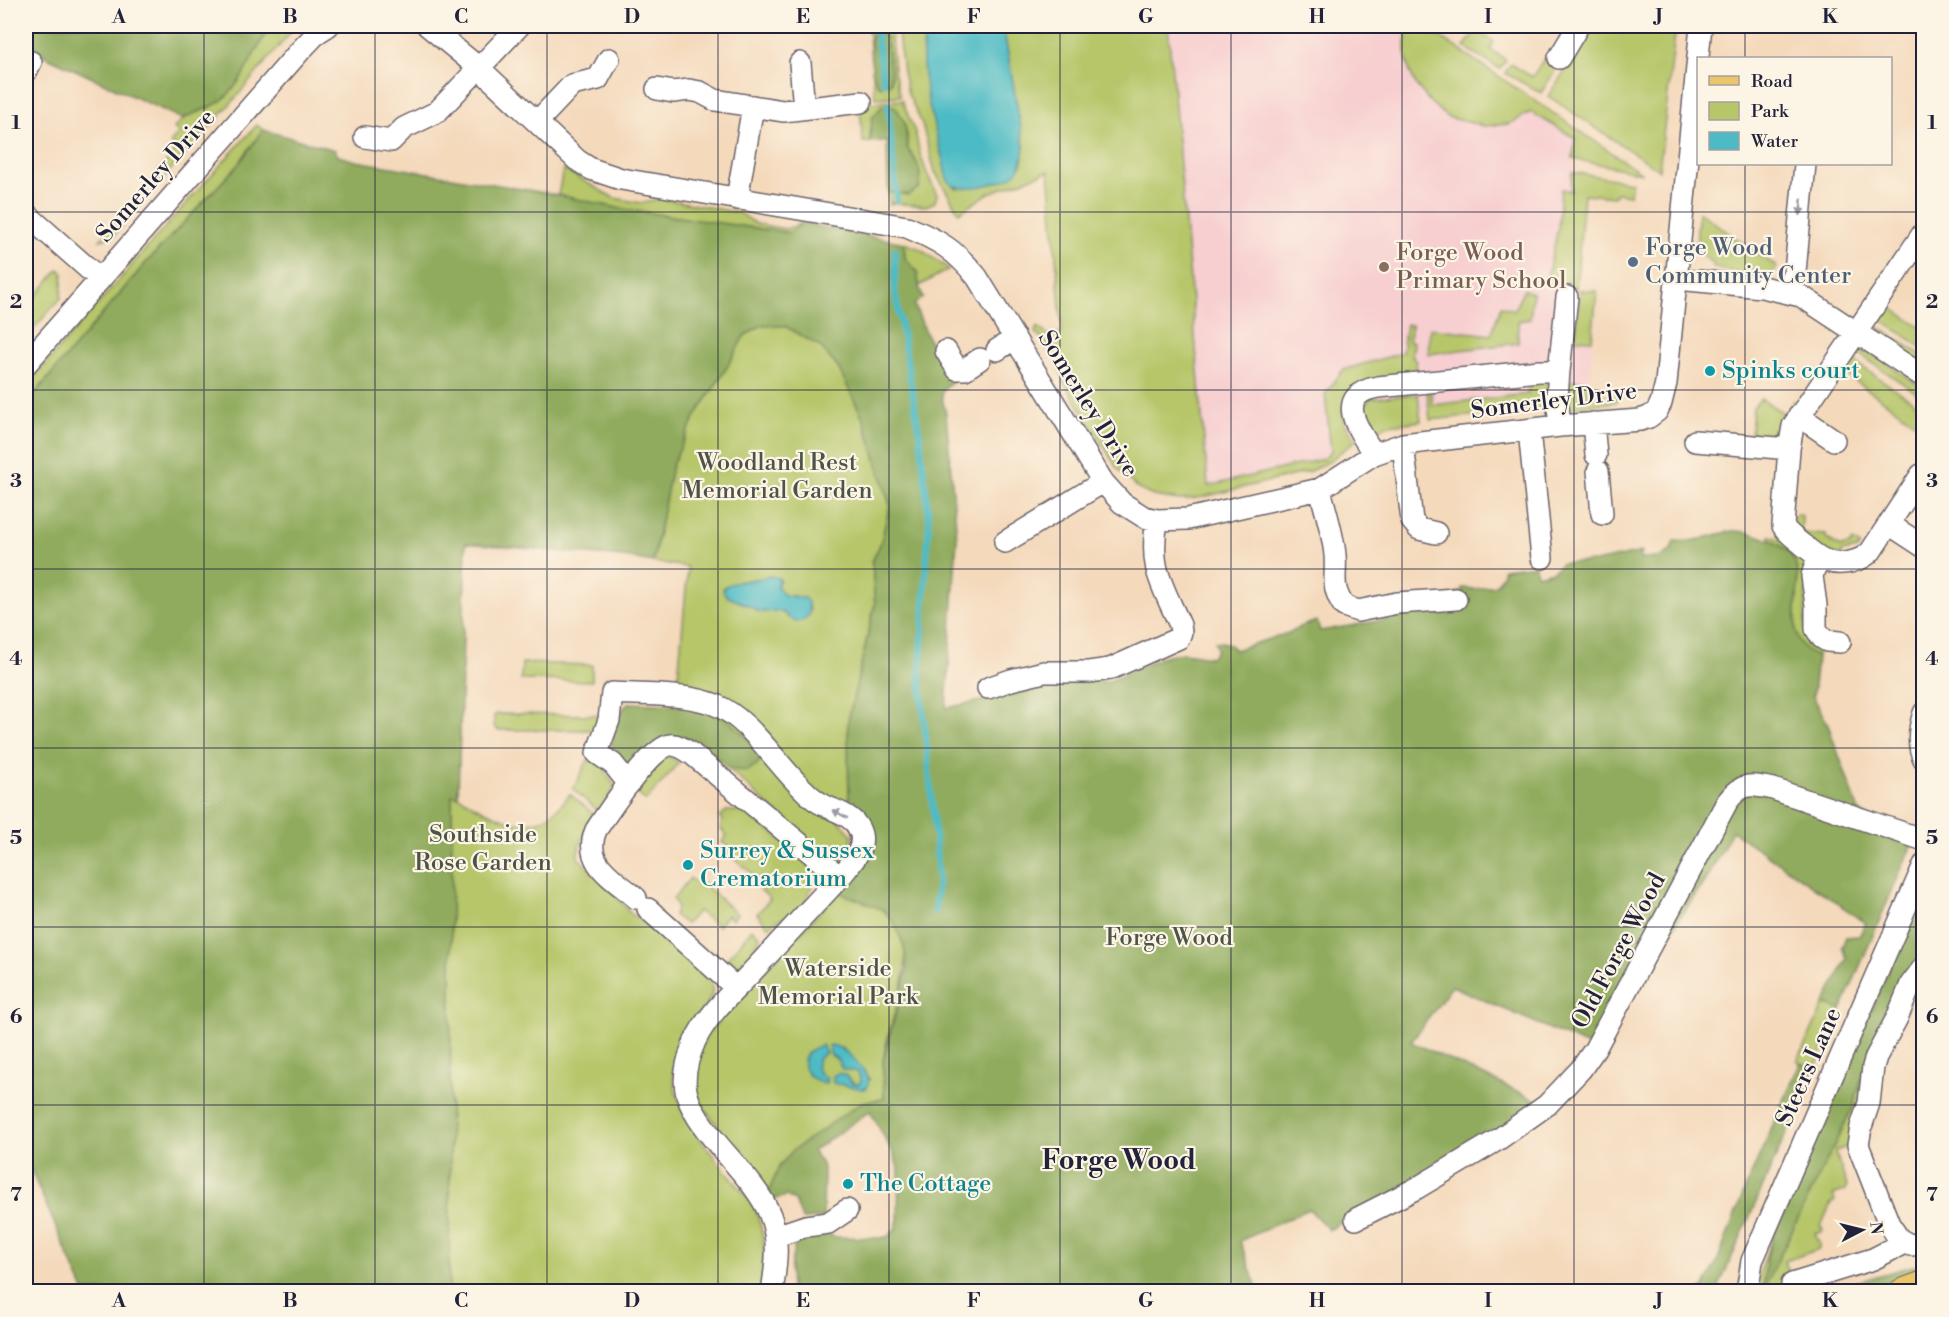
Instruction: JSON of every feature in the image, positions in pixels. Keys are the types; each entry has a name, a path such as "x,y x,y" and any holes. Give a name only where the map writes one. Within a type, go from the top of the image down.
{"main road":[{"path":"1902,1292 1923,1284"}],"street":[{"name":"Somerley Drive","path":"26,364 299,52 317,33 328,26"},
{"name":"Somerley Drive","path":"428,26 478,68 577,160 591,169 621,179 906,227 942,243 955,252 977,277 1103,482 1133,511 1157,520 1202,517 1320,489 1374,454 1403,444 1560,426 1640,420 1657,411 1666,383 1697,72"},
{"path":"365,137 387,142 394,139 404,128 437,112 519,26"},
{"path":"1559,58 1576,26"},
{"name":"Somerley Drive","path":"1698,57 1701,26"},
{"path":"537,122 572,85 598,79 609,59"},
{"path":"800,63 804,108"},
{"path":"657,89 673,92 689,90 700,92 715,100 787,111 861,102"},
{"path":"736,199 753,106"},
{"path":"1785,291 1795,272 1804,165"},
{"path":"27,219 100,279"},
{"path":"1921,475 1866,556 1849,562 1833,563 1818,557 1789,534 1783,526 1793,426 1923,232"},
{"path":"1677,279 1762,287 1801,296 1923,377"},
{"path":"1560,426 1557,398 1567,297"},
{"path":"946,351 957,369 965,369 1015,338"},
{"path":"1374,454 1354,424 1354,402 1364,391 1378,387 1539,370 1559,371"},
{"path":"1799,416 1834,440"},
{"path":"1593,423 1602,514"},
{"path":"1529,430 1542,558"},
{"path":"1695,441 1789,449"},
{"path":"1403,444 1412,521 1419,530 1437,533"},
{"path":"1005,542 1103,482"},
{"path":"1320,489 1336,556 1336,592 1344,606 1358,611 1397,603 1456,599"},
{"path":"988,688 1044,672 1089,672 1110,669 1179,638 1180,625 1156,572 1154,543 1157,520"},
{"path":"1889,524 1923,547"},
{"path":"1818,557 1812,576 1816,605 1816,630 1827,641 1840,642"},
{"path":"629,784 607,758 597,753 609,720 612,693 682,698 714,704 731,713 804,791 820,803 852,820 860,829 861,846 857,856 840,877 718,1006 696,1039 687,1065 685,1079 687,1094 705,1127 762,1199 770,1214 777,1249 772,1292"},
{"path":"1923,713 1919,748 1923,759"},
{"path":"736,988 599,866 594,859 591,849 596,830 648,761 664,747 670,745 685,749 840,877"},
{"name":"Old Forge Wood","path":"1356,1219 1417,1188 1499,1139 1547,1105 1581,1070 1609,1025 1727,802 1735,791 1744,785 1773,789 1923,840"},
{"name":"Steers Lane","path":"1747,1292 1752,1261 1923,866"},
{"path":"1914,1244 1899,1239 1889,1224 1858,1145 1869,1103 1876,1057 1897,1018 1911,984 1923,967"},
{"path":"776,1236 806,1226 828,1223 847,1210"},
{"path":"1792,1284 1914,1244"},
{"path":"1736,1292 1752,1261"}],"shaded area":[{"name":"Forge Wood Primary School","path":"1168,26 1406,26 1406,56 1409,70 1417,86 1465,123 1484,126 1509,124 1531,112 1575,138 1571,191 1580,244 1576,289 1597,291 1588,396 1371,419 1323,458 1208,487"}],"green space":[{"path":"26,26 272,26 229,94 216,104 182,119 45,56 26,44"},
{"path":"272,26 296,26 233,101 154,188 151,188 147,184 177,149 170,143 179,133 174,128 186,117 213,106 225,97 239,80"},
{"path":"868,26 890,26 894,71 900,96 875,98","holes":["883,33 888,46 874,71 872,34"]},
{"path":"897,26 930,26 923,46 924,71 937,138 949,182 956,188 991,184 1022,163 1024,146 1005,37 1000,26 1168,26 1208,486 1323,459 1331,452 1325,394 1343,370 1402,353 1406,324 1412,325 1409,341 1414,343 1412,356 1416,361 1417,373 1343,411 1345,423 1356,440 1328,462 1308,472 1199,498 1180,500 1153,496 1138,489 1117,468 1064,382 1051,349 1035,333 1037,327 1048,335 1062,332 1049,171 989,193 959,213 935,172 922,124 908,94"},
{"path":"1406,26 1424,26 1642,173 1573,159 1575,138 1531,112 1509,124 1484,126 1447,117 1417,86 1409,70 1406,56"},
{"path":"1595,26 1676,26 1659,170 1548,96"},
{"path":"878,30 886,37 891,71 891,84 880,87 872,69 871,54 872,34"},
{"path":"1476,30 1494,42 1490,49 1506,60 1500,69 1464,47"},
{"path":"1544,59 1558,66 1541,93 1505,73 1511,64 1532,77"},
{"path":"902,100 916,135 926,171 937,195 935,202 926,206 892,203 890,205 888,192 908,194 920,182 917,164 907,148 907,134 870,128 870,142 863,142 860,110 863,104"},
{"path":"882,106 894,106 901,116 906,131 907,148 918,167 919,188 908,195 888,192 887,141 870,142 872,118"},
{"path":"257,125 263,130 237,166 145,264 26,404 26,386"},
{"name":"Forge Wood","path":"263,130 335,150 338,156 356,161 558,195 622,209 790,233 802,223 904,243 905,258 917,272 923,298 914,304 933,350 939,353 954,380 945,388 942,395 946,414 957,539 946,708 1000,697 1018,688 1026,692 1033,691 1038,682 1079,679 1110,681 1167,655 1184,653 1211,657 1215,654 1215,642 1226,643 1235,650 1317,621 1320,631 1401,617 1462,591 1462,588 1475,589 1496,585 1503,574 1503,569 1535,565 1537,575 1553,571 1562,563 1595,562 1642,552 1640,559 1659,558 1671,551 1674,541 1691,541 1733,531 1751,533 1774,542 1791,555 1796,567 1798,581 1795,624 1798,637 1804,648 1817,657 1813,696 1828,725 1859,811 1912,844 1841,1010 1824,1004 1847,958 1842,947 1846,937 1859,936 1866,923 1732,831 1711,871 1595,1049 1452,986 1411,1042 1547,1105 1350,1222 1342,1222 1329,1230 1309,1209 1240,1241 1258,1291 791,1291 790,1269 797,1234 825,1228 828,1234 835,1237 881,1238 889,1236 895,1229 898,1220 899,1171 894,1155 870,1111 813,1151 822,1164 824,1173 823,1218 802,1219 795,1201 787,1196 771,1200 768,1194 779,1167 792,1151 862,1102 884,1099 883,1061 907,970 904,947 896,926 884,910 838,892 860,866 849,806 848,721 875,604 872,562 881,542 890,505 864,420 839,369 821,347 785,326 762,325 744,336 695,417 672,465 653,562 623,557 466,543 458,796 452,795 449,1291 84,1291 26,1159 26,404 145,264 237,166"},
{"path":"563,169 614,198 642,203 660,198 740,213 756,224 786,229 802,223 790,233 622,209 558,195"},
{"path":"1572,172 1632,182 1630,195 1616,193 1614,197 1584,194 1576,289 1545,285 1558,229 1561,189 1571,191"},
{"path":"136,199 141,199 141,204 113,237 100,240"},
{"path":"1699,212 1777,267 1768,278 1713,268 1714,263 1702,254 1697,242"},
{"path":"904,243 920,249 949,269 919,286 917,272 905,258"},
{"path":"59,269 63,273 61,298 26,337 26,324 29,320 26,317 26,308"},
{"path":"1524,290 1533,293 1530,319 1518,321 1518,343 1428,354 1430,328 1491,335 1501,306 1514,310"},
{"path":"1580,290 1597,291 1592,340 1575,339"},
{"path":"1889,306 1923,329 1923,348 1880,319"},
{"name":"Woodland Rest Memorial Garden","path":"762,325 785,326 821,347 839,369 864,420 890,505 881,542 872,562 875,604 848,721 849,806 825,798 677,689 688,567 653,562 672,465 695,417 744,336","holes":["770,576 780,580 777,586 784,595 804,598 810,610 789,618 777,611 759,612 728,597 723,588 733,583"]},
{"path":"1875,325 1923,356 1923,366 1885,339"},
{"path":"1860,351 1869,352 1923,388 1923,397 1858,353"},
{"path":"1852,360 1923,408 1923,428 1844,373"},
{"path":"1543,378 1547,383 1549,408 1430,420 1427,392 1431,392 1433,405 1528,394 1528,382"},
{"path":"1573,380 1589,382 1588,396 1620,396 1616,402 1567,408 1568,382"},
{"path":"1418,394 1421,421 1388,425 1378,430 1362,418 1362,406 1372,398"},
{"path":"1761,399 1785,414 1794,401 1798,404 1779,438 1751,436 1753,407"},
{"path":"1797,514 1802,516 1801,533 1826,535 1826,538 1840,547 1850,545 1853,541 1860,546 1857,549 1842,552 1842,556 1828,553 1808,541 1792,526 1793,517"},
{"path":"1770,536 1787,542 1807,559 1805,629 1819,645 1817,657 1808,653 1799,641 1795,628 1797,590 1793,557 1785,548 1770,540"},
{"path":"522,663 592,665 592,681 521,680"},
{"path":"628,703 689,705 727,718 760,750 759,763 747,771 729,769 699,742 683,737 631,769 615,757 612,744 617,721"},
{"path":"497,714 604,715 601,730 497,730 494,726 494,716"},
{"path":"760,750 837,818 852,835 849,849 843,857 840,859 831,857 783,819 729,769 748,771"},
{"path":"664,757 670,757 679,763 646,801 635,792"},
{"path":"588,760 604,765 607,775 615,786 599,812 573,789"},
{"name":"Southside Rose Garden","path":"452,794 504,819 528,823 549,816 570,794 596,816 581,842 578,858 609,887 630,913 699,964 697,967 707,976 711,984 710,999 686,1030 675,1053 673,1068 675,1086 681,1105 701,1140 753,1204 761,1226 764,1247 761,1291 449,1292"},
{"path":"726,811 747,813 808,860 812,873 812,886 801,910 769,927 757,914 770,899 752,882 754,875 725,851 728,847 722,842 727,835 720,828 723,820 720,817"},
{"path":"690,878 698,885 704,884 737,914 732,919 727,915 718,926 698,911 686,924 674,915 677,906 673,899"},
{"name":"Waterside Memorial Park","path":"838,892 881,909 898,929 904,947 905,965 883,1062 884,1099 779,1167 768,1194 698,1100 693,1069 706,1035","holes":["842,1048 869,1079 862,1089 833,1076 856,1084 859,1084 861,1080 858,1072 840,1066 835,1056"]},
{"path":"1913,915 1923,923 1923,948 1865,1067 1853,1107 1763,1290 1767,1256 1775,1228"},
{"path":"752,929 760,936 752,961 738,972 729,970 722,965"},
{"path":"1824,1004 1841,1010 1815,1068 1797,1062"},
{"path":"1800,1064 1815,1068 1717,1291 1698,1291 1704,1288 1717,1262 1748,1181"},
{"path":"1865,1067 1853,1145 1835,1151 1847,1186 1844,1191 1833,1195 1835,1201 1831,1203 1821,1226 1823,1231 1815,1234 1819,1249 1785,1261 1795,1291 1753,1292 1775,1228 1767,1256 1763,1288 1853,1107"},
{"path":"1923,1263 1923,1272 1858,1291 1821,1292"}],"water":[{"path":"930,26 1000,26 1005,37 1024,146 1022,162 1014,175 991,184 970,188 954,186 949,182 924,75 923,47"},
{"path":"770,576 779,578 777,586 784,595 804,598 808,602 809,615 802,621 796,622 777,611 759,612 728,597 723,591 725,586 730,584"},
{"path":"822,1045 826,1053 819,1058 816,1067 821,1075 827,1078 826,1083 810,1076 804,1065 807,1053"},
{"path":"829,1046 843,1050 858,1063 869,1079 867,1088 833,1083 833,1076 838,1073 845,1075 853,1084 859,1084 861,1080 858,1072 842,1069 839,1061 830,1054"}],"waterway":[{"path":"875,26 884,84"},
{"path":"888,105 897,201"},
{"path":"895,250 895,291 920,436 929,520 920,677 935,833 938,881 935,913"}],"place":[{"name":"Forge Wood Community Center","path":"1633,262"},
{"name":"Forge Wood Primary School","path":"1384,267"},
{"name":"Spinks court","path":"1710,371"},
{"name":"Surrey & Sussex Crematorium","path":"688,865"},
{"name":"The Cottage","path":"848,1184"}],"district":[{"name":"Forge Wood","path":"1119,1161"}]}
